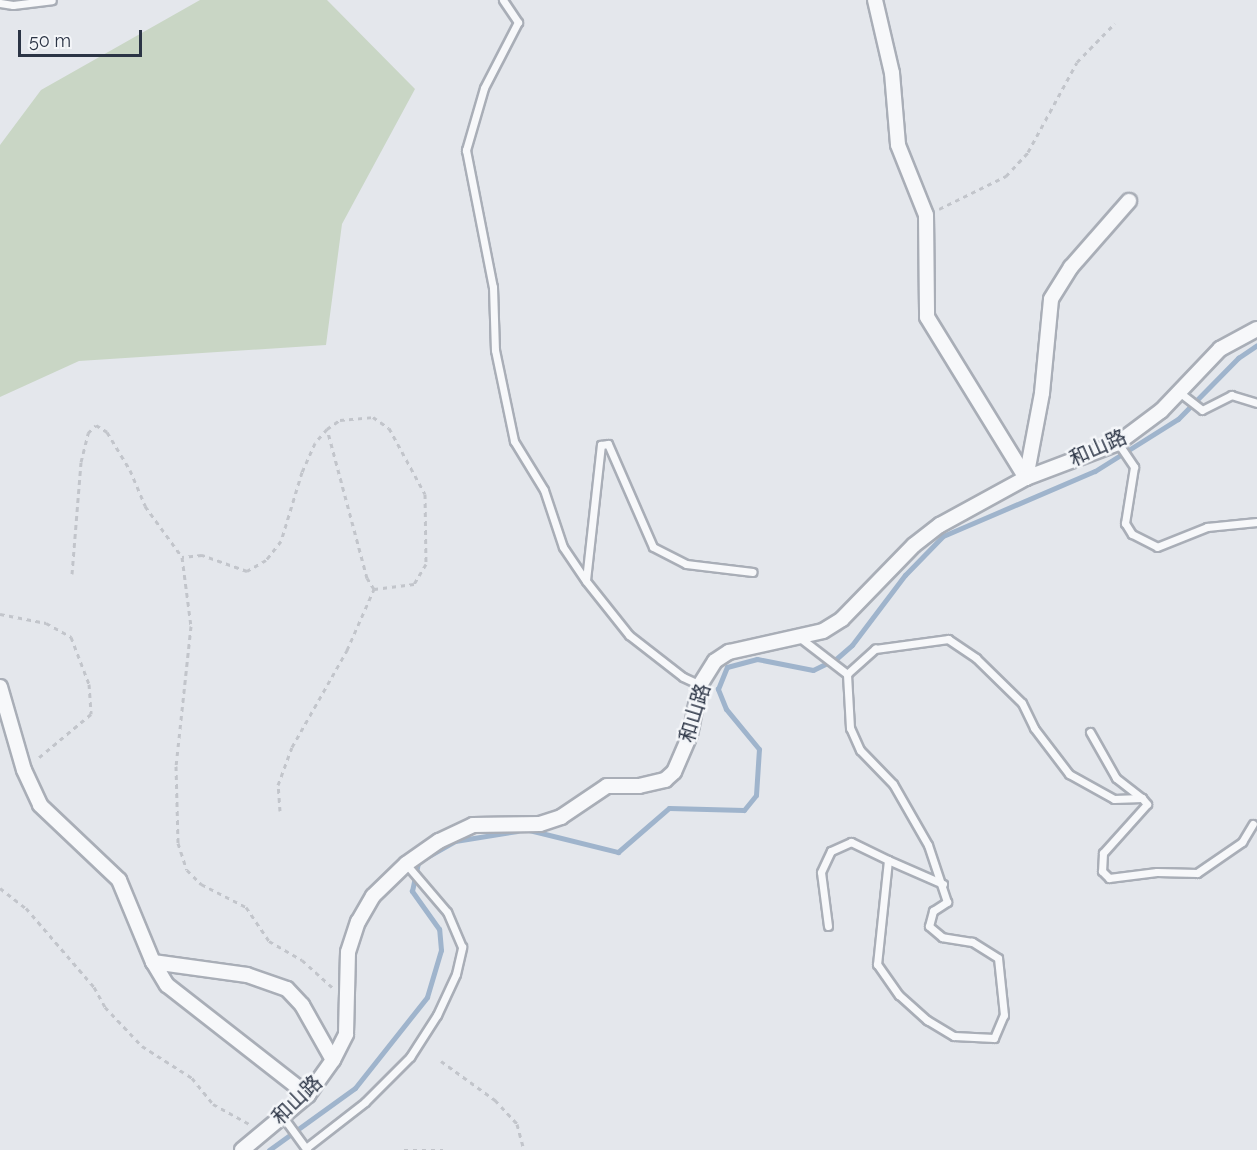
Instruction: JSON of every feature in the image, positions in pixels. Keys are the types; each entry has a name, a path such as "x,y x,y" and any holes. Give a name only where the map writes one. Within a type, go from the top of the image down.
{"street":[{"path":"875,0 892,73 898,145 926,215 927,317 1026,478"},
{"path":"1026,478 1041,393 1051,299 1071,267 1129,201"},
{"name":"和山路","path":"242,1150 308,1095 333,1060 346,1034 350,1004 348,952 358,922 374,896 406,864 439,841 473,825 540,824 561,817 607,786 639,786 666,780 674,772 690,735 700,685 715,661 729,652 823,631 842,619 914,545 940,525 1026,478 1118,443 1140,429 1220,349 1257,329"},
{"path":"0,687 24,770 40,805 119,880 153,962 167,985 308,1095"},
{"path":"153,962 247,975 287,989 302,1005 333,1060"}],"lane":[{"path":"0,3 13,5 52,0"},
{"path":"503,0 518,22 484,88 466,150 493,287 495,350 514,441 544,490 563,547 586,581 629,636 683,677 700,685"},
{"path":"1179,392 1202,410 1230,395 1257,403"},
{"path":"1118,443 1134,467 1125,523 1132,534 1157,547 1207,527 1257,522"},
{"path":"586,581 601,445 608,444 653,546 686,564 753,573"},
{"path":"798,636 847,674 850,728 861,750 893,784 928,845 943,884 947,902 933,911 929,926 942,937 972,942 998,958 1004,1015 994,1038 954,1036 927,1020 899,995 877,963 888,860"},
{"path":"847,674 875,648 948,639 976,658 1022,703 1034,728 1069,774 1114,799 1142,798"},
{"path":"1090,732 1116,778 1147,804 1103,853 1102,871 1109,878 1157,872 1197,873 1242,842 1253,824"},
{"path":"828,926 821,872 831,851 851,842 943,884"},
{"path":"283,1117 306,1149 365,1102 410,1057 437,1015 456,974 462,947 447,912 406,864"}],"path":[{"path":"926,215 1006,176 1028,152 1077,62 1115,23"},
{"path":"182,557 202,555 247,571 266,560 282,541 302,472 315,443 327,429 340,420 373,417 389,428 425,494 426,564 414,584 374,588"},
{"path":"72,573 81,462 88,433 96,424 107,432 130,470 145,506 169,545 182,557 191,626 176,766 178,843 187,870 201,885 246,907 270,941 302,960 350,1004"},
{"path":"327,429 368,578 374,588"},
{"path":"280,811 278,785 292,747 347,650 374,588"},
{"path":"0,614 46,623 70,637 89,684 91,714 24,770"},
{"path":"0,888 27,908 94,987 105,1006 142,1046 192,1078 213,1104 264,1132"},
{"path":"441,1061 495,1100 518,1124 524,1150"},
{"path":"404,1150 443,1150"}],"green space":[{"path":"200,0 327,0 415,89 342,224 326,345 79,361 0,397 0,145 41,90"}],"waterway":[{"path":"529,830 618,852 669,808 744,810 756,795 759,749 726,709 718,689 727,667 757,659 813,670 836,659 852,645 905,575 943,536 1095,471 1178,419 1238,358 1257,345"},
{"path":"269,1150 355,1088 427,997 441,950 439,929 412,891 418,862 455,841 517,831"}]}
